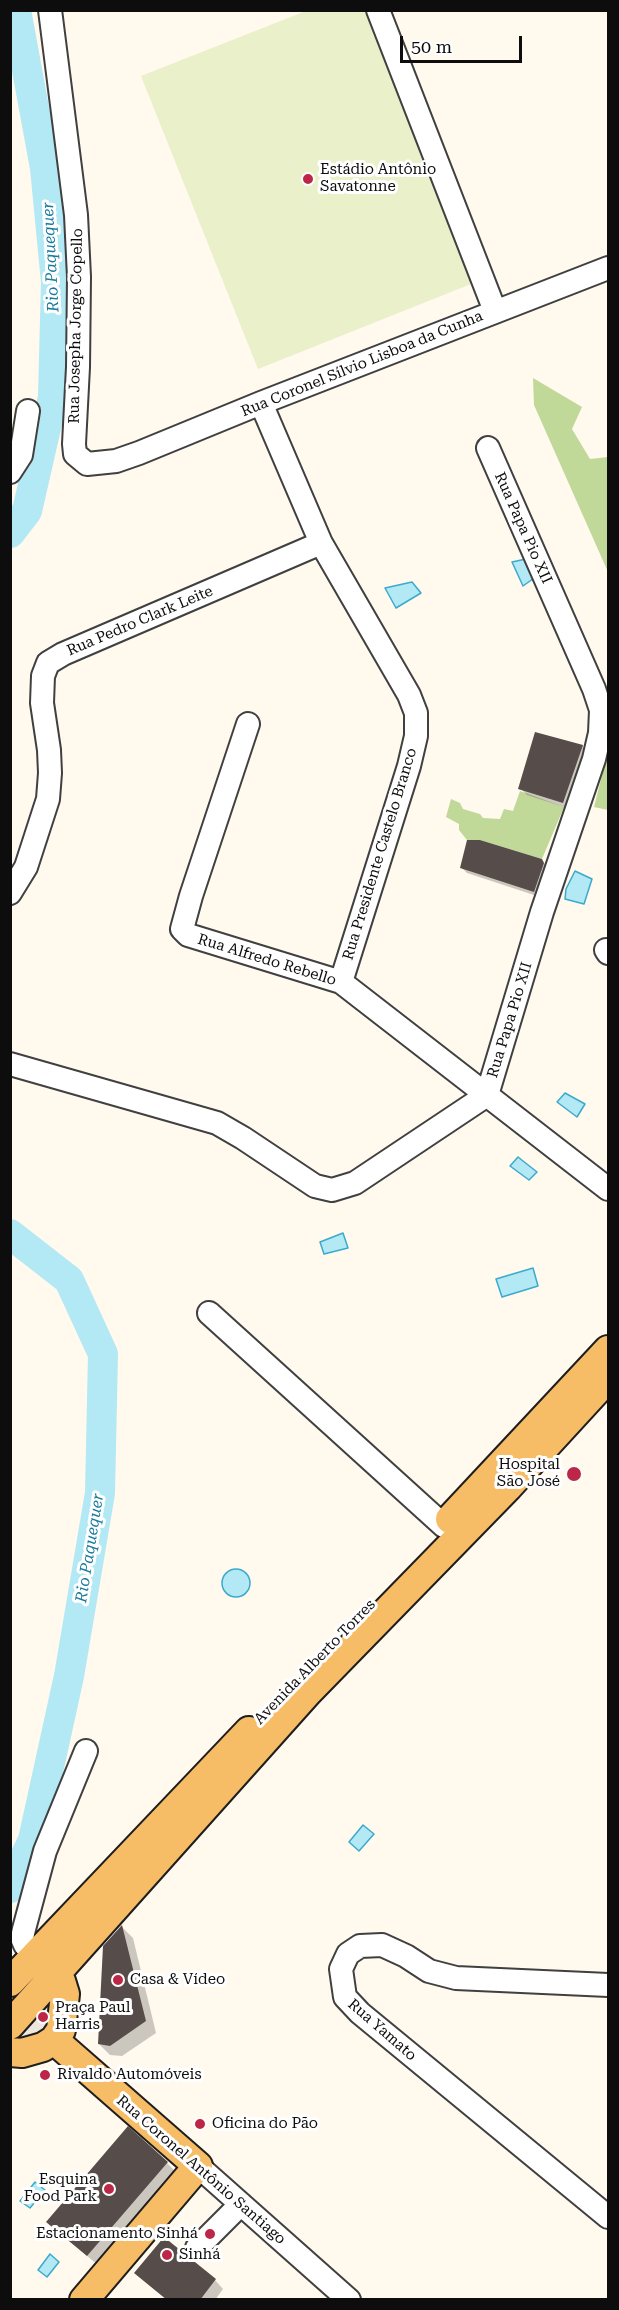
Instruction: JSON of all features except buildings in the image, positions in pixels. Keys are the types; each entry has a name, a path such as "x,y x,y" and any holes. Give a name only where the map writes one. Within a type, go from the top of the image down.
{"main road":[{"name":"Avenida Alberto Torres","path":"10,2025 308,1692 508,1487 603,1380 609,1350"},
{"name":"Avenida Alberto Torres","path":"22,1970 444,1526 603,1380"},
{"path":"10,2052 22,2053 43,2047 54,2040 61,2030 65,2010 65,1994 57,1975 22,1970"},
{"name":"Rua Coronel Antônio Santiago","path":"54,2040 198,2166"},
{"path":"84,2300 198,2166"}],"street":[{"name":"Rua Josepha Jorge Copello","path":"50,10 76,215 79,288 75,454 87,464 116,461"},
{"path":"378,10 495,311"},
{"name":"Rua Coronel Sílvio Lisboa da Cunha","path":"116,461 609,268"},
{"name":"Rua Presidente Castelo Branco","path":"261,403 321,543 409,695 416,713 416,736 409,766 341,982"},
{"path":"10,472 21,455 28,411"},
{"name":"Rua Papa Pio XII","path":"10,1064 217,1123 315,1186 332,1190 355,1183 487,1095 542,912 594,759 600,733 601,710 594,689 488,448"},
{"name":"Rua Pedro Clark Leite","path":"10,893 26,867 48,799 50,750 42,703 43,676 48,663 63,654 321,543"},
{"name":"Rua Alfredo Rebello","path":"248,724 191,896 183,929 188,935 341,982 609,1189"},
{"path":"209,1312 444,1526"},
{"path":"22,1970 25,1945 22,1938 45,1851 87,1751"},
{"name":"Rua Yamato","path":"608,2215 360,2013 345,1997 341,1969 348,1954 360,1946 382,1945 406,1956 429,1971 456,1978 609,1985"},
{"name":"Rua Coronel Antônio Santiago","path":"198,2166 349,2300"},
{"path":"197,2248 241,2204"}],"green space":[{"name":"Estádio Antônio Savatonne","path":"306,11 366,11 476,282 258,369 141,76"},
{"path":"533,378 582,407 572,429 590,459 608,457 608,572 534,405"},
{"path":"608,751 608,810 594,807"},
{"path":"520,791 564,807 542,859 480,840 467,840 459,830 459,824 446,817 451,799 460,803 463,809 480,814 483,818 500,819 504,809 513,811"}],"shaded area":[{"name":"Praça Paul Harris","path":"55,1987 56,2026 26,2046 11,2036"}],"water":[{"path":"526,559 537,576 523,586 512,562"},
{"path":"412,582 421,593 396,608 385,588"},
{"path":"575,871 592,879 584,904 565,899 566,889"},
{"path":"565,1093 585,1104 577,1117 557,1102"},
{"path":"518,1157 537,1172 529,1180 510,1166"},
{"path":"343,1233 348,1248 324,1254 320,1242"},
{"path":"533,1268 538,1286 502,1297 496,1279"},
{"path":"236,1569 246,1573 250,1583 246,1593 236,1597 226,1593 222,1583 226,1573"},
{"path":"363,1825 374,1834 359,1851 349,1842"},
{"path":"35,2182 45,2190 30,2208 20,2201"},
{"path":"50,2254 59,2262 47,2277 38,2270"}],"waterway":[{"name":"Rio Paquequer","path":"10,533 27,511 53,397 56,282 45,168 16,10"},
{"name":"Rio Paquequer","path":"10,1234 69,1280 103,1354 100,1493 69,1676 33,1840 10,1888"}],"place":[{"name":"Estádio Antônio Savatonne","path":"308,179"},
{"name":"Hospital São José","path":"574,1474"},
{"name":"Casa & Vídeo","path":"118,1980"},
{"name":"Praça Paul Harris","path":"43,2017"},
{"name":"Rivaldo Automóveis","path":"45,2075"},
{"name":"Oficina do Pão","path":"200,2124"},
{"name":"Esquina Food Park","path":"109,2189"},
{"name":"Estacionamento Sinhá","path":"210,2234"},
{"name":"Sinhá","path":"167,2255"}]}
